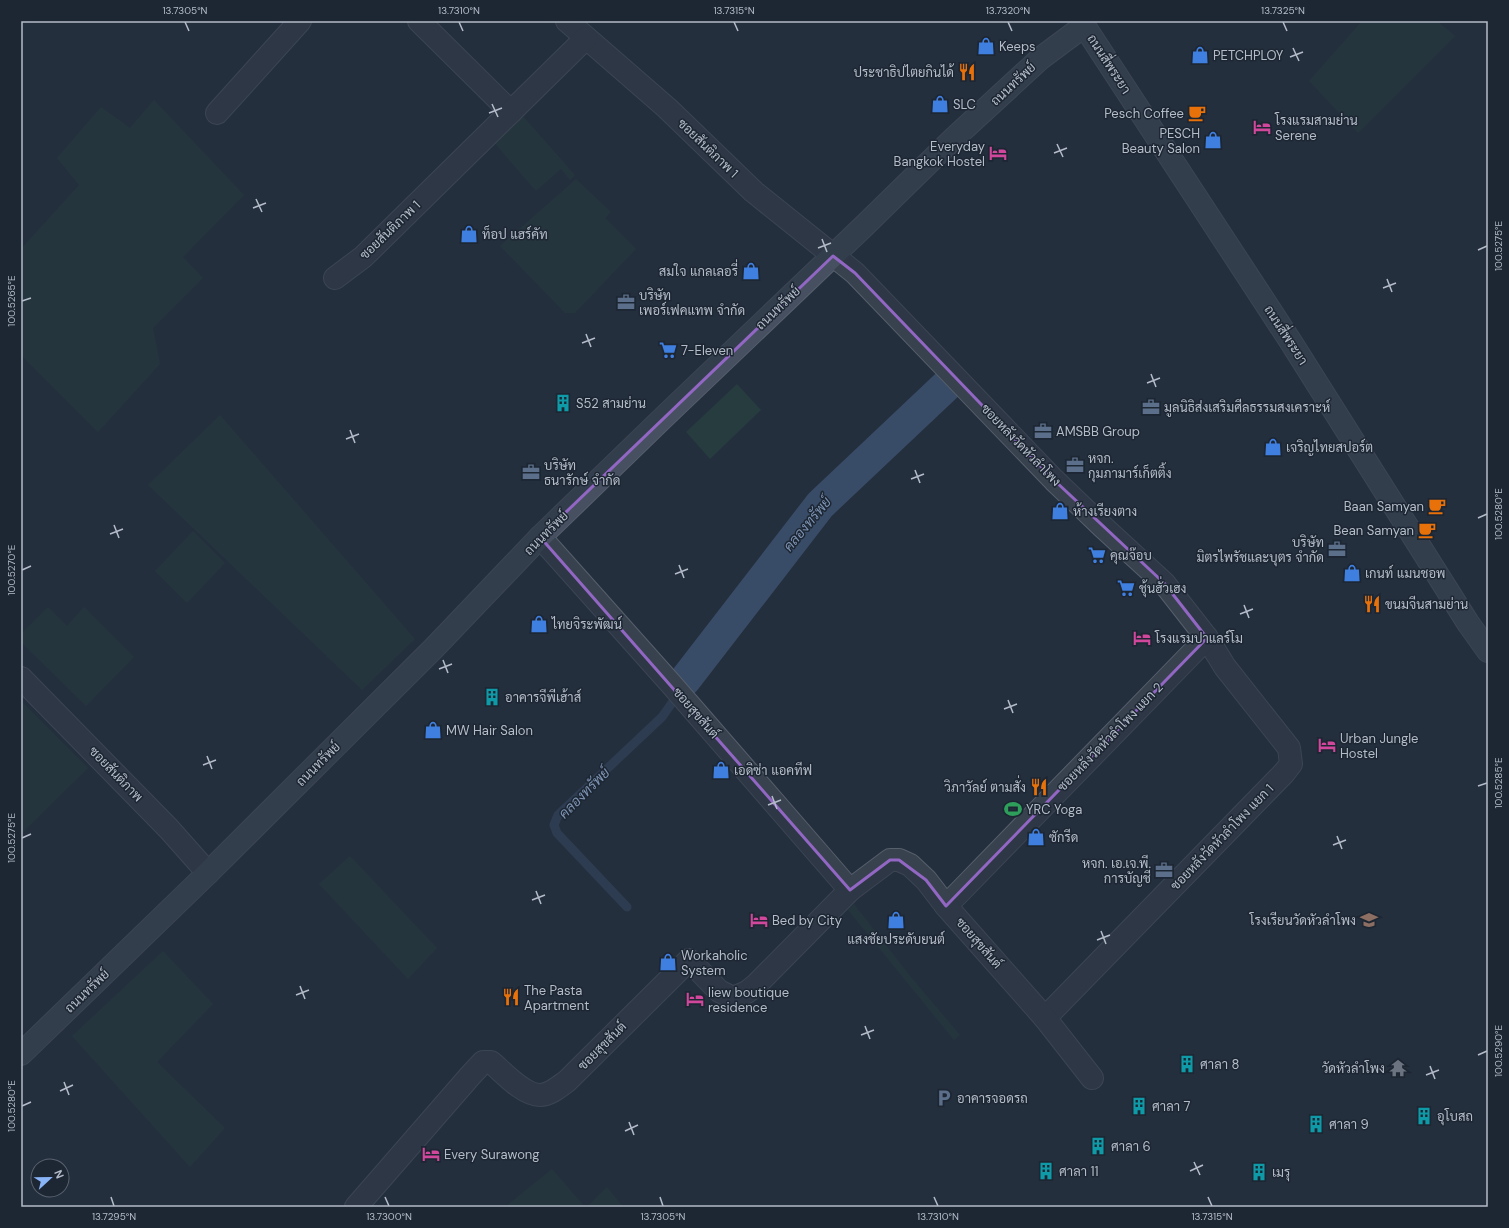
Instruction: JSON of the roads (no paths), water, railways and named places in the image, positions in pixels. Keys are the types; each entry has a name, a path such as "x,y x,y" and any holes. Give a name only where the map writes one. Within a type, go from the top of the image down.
{"street":[{"path":"218,113 300,21"},
{"path":"419,21 511,112"},
{"name":"ซอยสันติภาพ 1","path":"567,21 667,108 754,192 833,256"},
{"name":"ถนนทรัพย์","path":"21,1054 208,873 434,648 540,538 670,410 954,139 1042,58 1082,24"},
{"name":"ถนนสี่พระยา","path":"1082,24 1289,339 1468,623 1488,651"},
{"name":"ซอยสันติภาพ 1","path":"335,278 363,257 586,38"},
{"name":"ซอยหลังวัดหัวลำโพง","path":"833,256 855,273 1054,480 1164,584 1207,638"},
{"name":"ซอยสุขสันต์","path":"540,538 672,685 850,890"},
{"name":"ซอยหลังวัดหัวลำโพง แยก 2","path":"946,906 1207,638"},
{"name":"ซอยหลังวัดหัวลำโพง แยก 1","path":"1045,1018 1284,773 1291,764 1289,748 1225,667 1207,638"},
{"name":"ซอยสันติภาพ","path":"21,678 169,829 208,873"},
{"name":"ซอยสุขสันต์","path":"356,1207 470,1076 484,1062 491,1062 523,1090 530,1093 541,1095 555,1090 567,1081 689,960 719,991 733,998 747,992 757,984 850,890 890,860 899,860 910,865 926,880 946,906 1045,1018 1092,1078"}],"waterway":[{"name":"คลองทรัพย์","path":"685,680 820,505 947,385"},
{"name":"คลองทรัพย์","path":"627,907 557,833 554,825 558,815 662,717 674,700"}],"place":[{"name":"Keeps","path":"986,46"},
{"name":"PETCHPLOY","path":"1200,55"},
{"name":"ประชาธิปไตยกินได้","path":"967,72"},
{"name":"SLC","path":"940,104"},
{"name":"Pesch Coffee","path":"1197,113"},
{"name":"โรงแรมสามย่าน Serene","path":"1262,127"},
{"name":"PESCH Beauty Salon","path":"1213,140"},
{"name":"Everyday Bangkok Hostel","path":"998,153"},
{"name":"ท็อป แฮร์คัท","path":"469,234"},
{"name":"สมใจ แกลเลอรี่","path":"751,271"},
{"name":"บริษัท เพอร์เฟคแทพ จำกัด","path":"626,302"},
{"name":"7-Eleven","path":"668,350"},
{"name":"S52 สามย่าน","path":"563,403"},
{"name":"มูลนิธิส่งเสริมศีลธรรมสงเคราะห์","path":"1151,407"},
{"name":"AMSBB Group","path":"1043,431"},
{"name":"เจริญไทยสปอร์ต","path":"1273,447"},
{"name":"หจก. กุมภามาร์เก็ตติ้ง","path":"1075,465"},
{"name":"บริษัท ธนารักษ์ จำกัด","path":"531,472"},
{"name":"Baan Samyan","path":"1437,506"},
{"name":"ห้างเรียงตาง","path":"1060,511"},
{"name":"Bean Samyan","path":"1427,530"},
{"name":"บริษัท มิตรไพรัชและบุตร จำกัด","path":"1337,549"},
{"name":"คุณจ๊อบ","path":"1097,555"},
{"name":"เกนท์ แมนชอพ","path":"1352,573"},
{"name":"ชุ้นฮั่วเฮง","path":"1126,588"},
{"name":"ขนมจีนสามย่าน","path":"1372,604"},
{"name":"ไทยจิระพัฒน์","path":"539,624"},
{"name":"โรงแรมปาแลร์โม","path":"1142,638"},
{"name":"อาคารจีพีเฮ้าส์","path":"492,697"},
{"name":"MW Hair Salon","path":"433,730"},
{"name":"Urban Jungle Hostel","path":"1327,745"},
{"name":"เอดิซ่า แอคทีฟ","path":"721,770"},
{"name":"วิภาวัลย์ ตามสั่ง","path":"1039,787"},
{"name":"YRC Yoga","path":"1013,809"},
{"name":"ซักรีด","path":"1036,837"},
{"name":"หจก. เอ.เจ.พี. การบัญชี","path":"1164,870"},
{"name":"Bed by City","path":"759,920"},
{"name":"แสงชัยประดับยนต์","path":"896,920"},
{"name":"โรงเรียนวัดหัวลำโพง","path":"1369,920"},
{"name":"Workaholic System","path":"668,962"},
{"name":"The Pasta Apartment","path":"511,997"},
{"name":"liew boutique residence","path":"695,999"},
{"name":"ศาลา 8","path":"1187,1064"},
{"name":"วัดหัวลำโพง","path":"1398,1068"},
{"name":"อาคารจอดรถ","path":"944,1098"},
{"name":"ศาลา 7","path":"1139,1106"},
{"name":"อุโบสถ","path":"1424,1116"},
{"name":"ศาลา 9","path":"1316,1124"},
{"name":"ศาลา 6","path":"1098,1146"},
{"name":"Every Surawong","path":"431,1154"},
{"name":"ศาลา 11","path":"1046,1171"},
{"name":"เมรุ","path":"1259,1172"}]}
